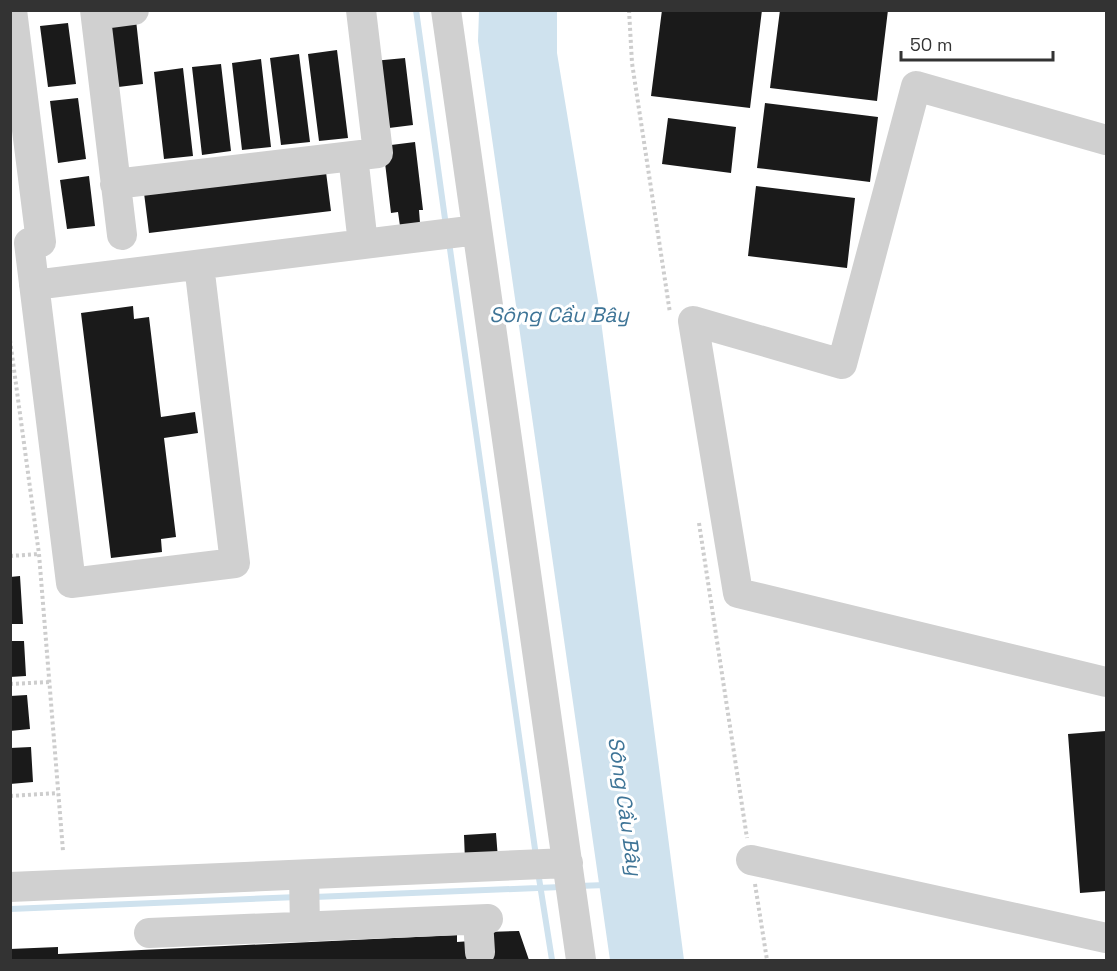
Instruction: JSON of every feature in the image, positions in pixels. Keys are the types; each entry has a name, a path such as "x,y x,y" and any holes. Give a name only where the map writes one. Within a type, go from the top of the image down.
{"street":[{"path":"12,10 41,242 29,243 70,583 236,563 199,265"},
{"path":"122,235 95,13 134,10"},
{"path":"116,184 378,153 361,10"},
{"path":"446,10 471,231 563,864 577,928 581,960"},
{"path":"1107,140 916,86 842,364 693,321 738,592 1107,682"},
{"path":"353,156 363,244"},
{"path":"34,285 471,231"},
{"path":"751,860 1107,938"},
{"path":"149,933 304,900 521,865 563,864"},
{"path":"10,887 304,900 483,920 480,952"}],"path":[{"path":"10,340 39,554 63,851"},
{"path":"10,556 39,554"},
{"path":"10,684 49,681"},
{"path":"10,796 58,793"}],"water":[{"name":"Sông Cầu Bây","path":"479,11 557,11 557,53 600,313 684,960 610,960 478,41"}],"building":[{"path":"662,10 762,10 750,108 651,96"},
{"path":"780,10 888,10 877,101 770,88"},
{"path":"136,20 143,84 110,88 102,24"},
{"path":"68,23 76,84 48,87 40,26"},
{"path":"337,50 348,138 319,141 308,54"},
{"path":"299,54 310,142 281,145 270,58"},
{"path":"405,58 413,125 381,129 373,61"},
{"path":"261,59 271,147 242,150 232,63"},
{"path":"221,64 231,151 202,155 192,67"},
{"path":"183,68 193,156 164,159 154,72"},
{"path":"78,98 86,159 58,163 50,101"},
{"path":"765,103 878,117 870,182 757,168"},
{"path":"668,118 736,127 731,173 662,164"},
{"path":"415,142 423,210 419,210 420,223 400,226 398,212 391,213 383,146"},
{"path":"326,172 331,211 149,233 144,193"},
{"path":"89,176 95,226 67,229 60,180"},
{"path":"756,186 855,198 847,268 748,256"},
{"path":"133,306 134,319 149,317 161,417 195,412 198,433 164,438 176,537 161,539 162,552 111,558 81,313"},
{"path":"20,576 23,624 10,624 10,577"},
{"path":"10,641 24,641 26,676 10,677"},
{"path":"27,695 30,729 10,731 10,696"},
{"path":"1106,731 1106,891 1080,893 1068,734"},
{"path":"31,747 33,782 10,784 10,748"},
{"path":"496,833 498,859 465,861 464,835"},
{"path":"519,931 529,960 10,960 10,949 58,947 58,954 457,935 457,942 471,941 487,932"}],"waterway":[{"path":"416,10 446,226"},
{"path":"449,242 536,856"},
{"path":"538,872 552,960"},
{"path":"578,886 606,885"},
{"path":"314,897 561,887"},
{"path":"10,909 298,897"}]}
